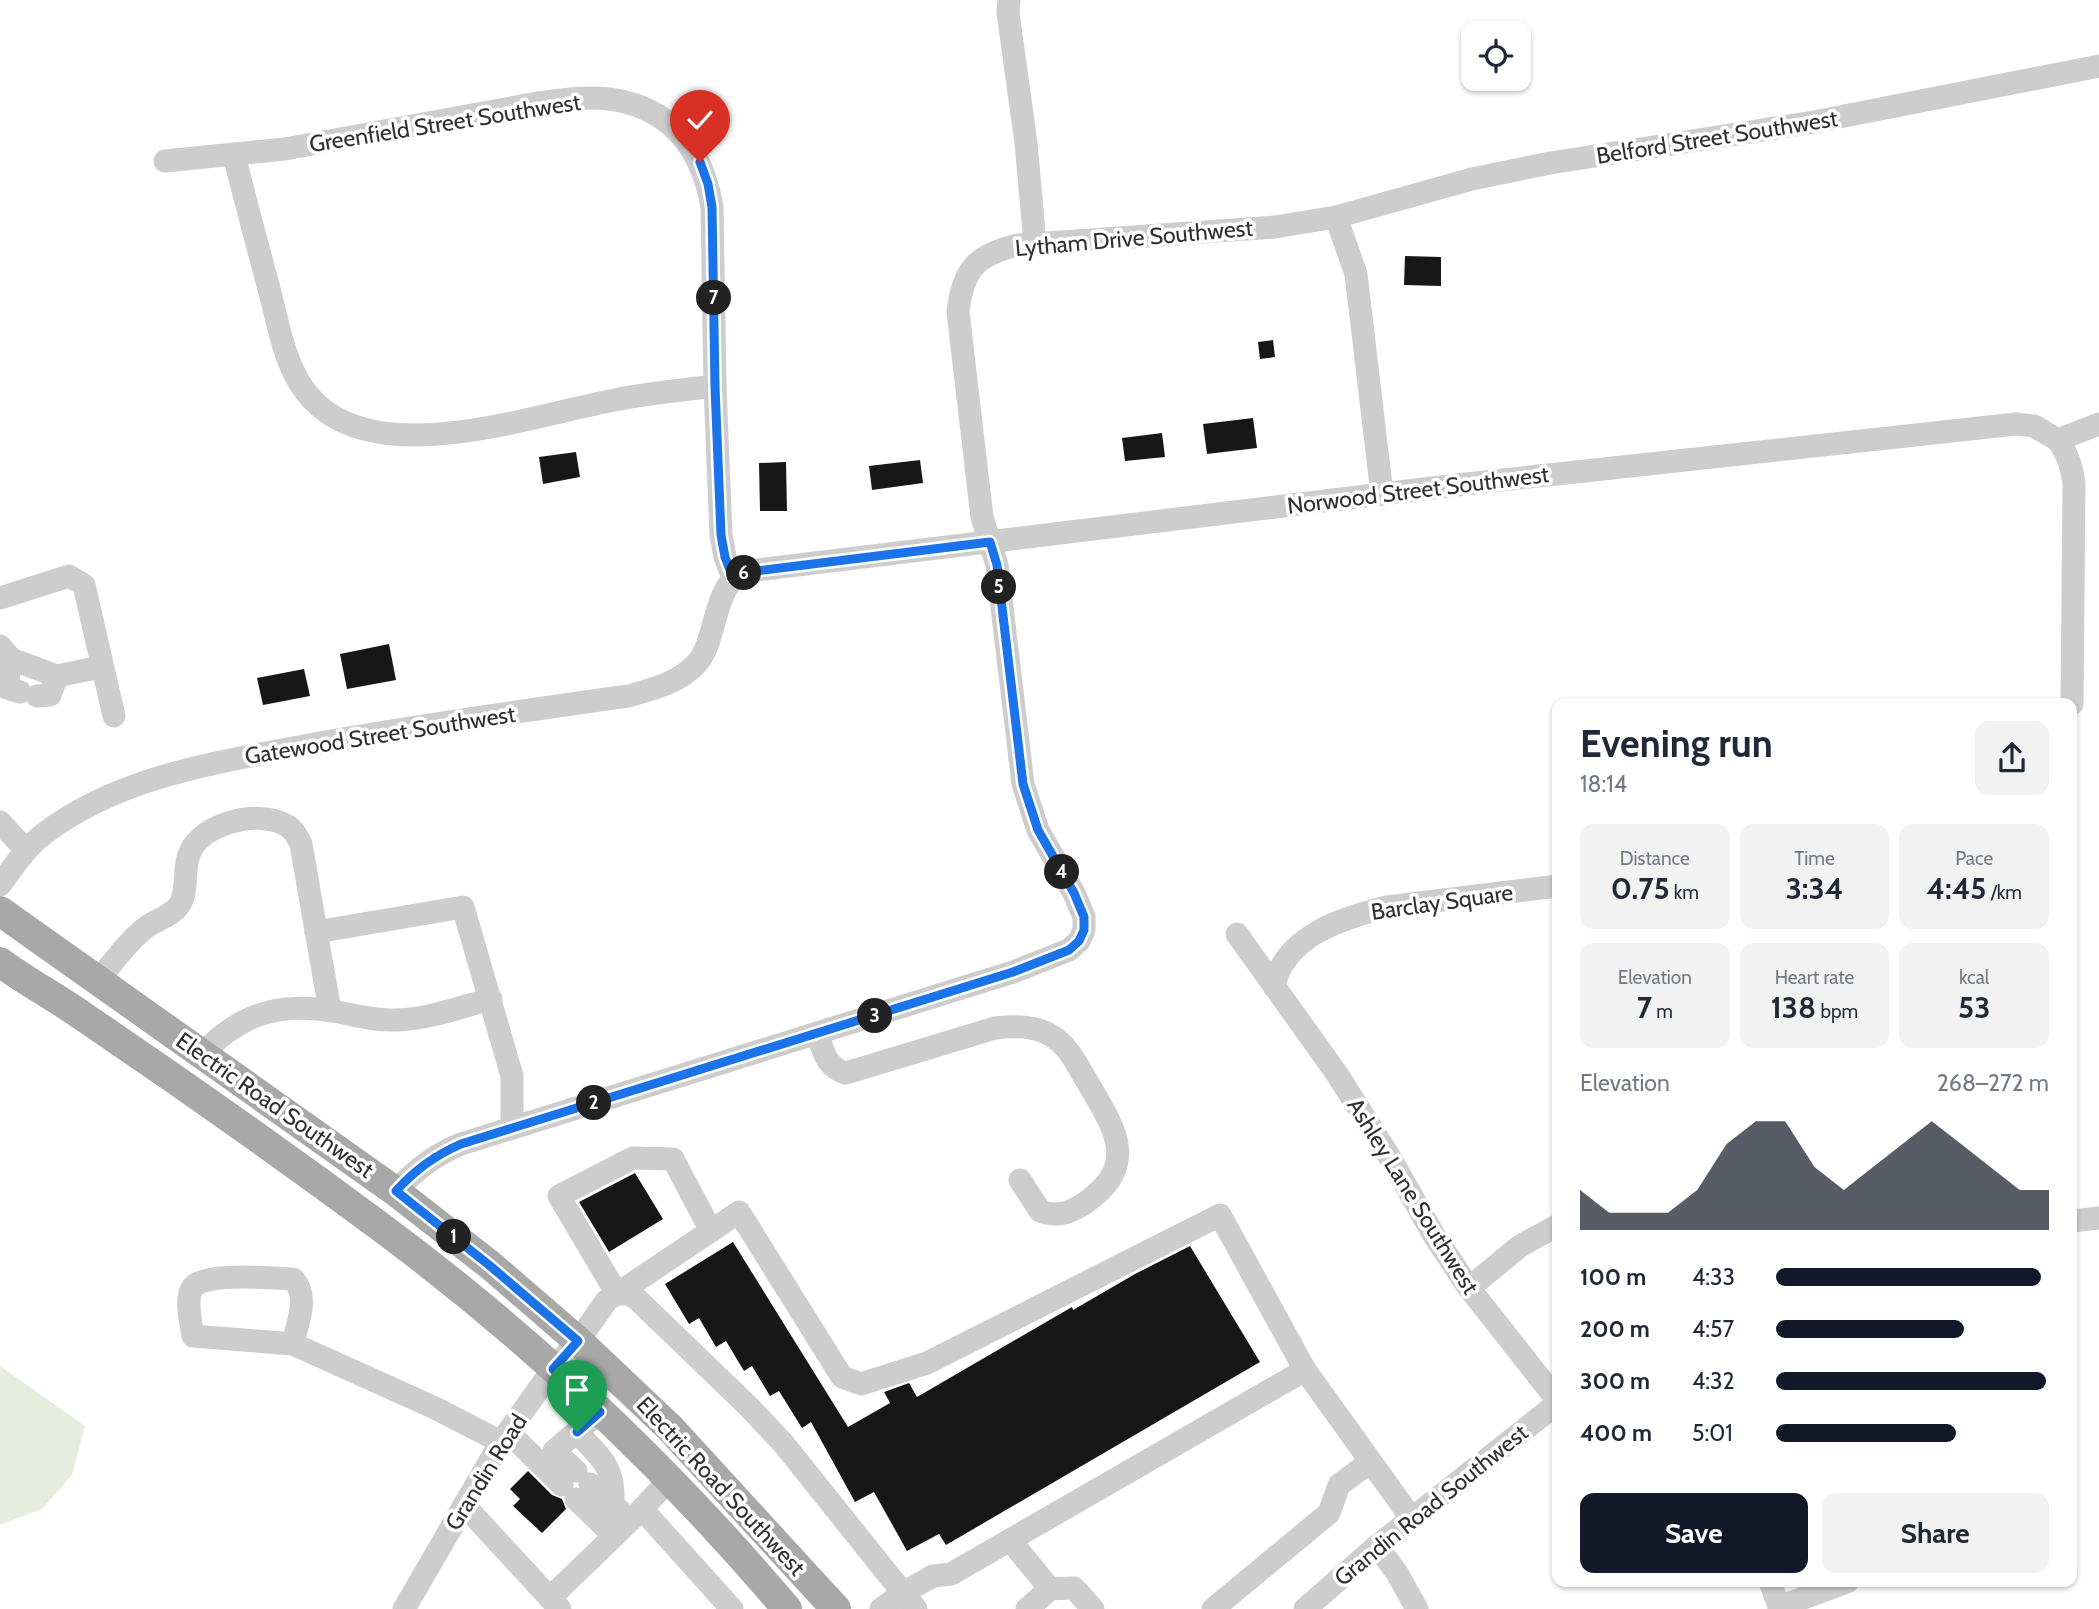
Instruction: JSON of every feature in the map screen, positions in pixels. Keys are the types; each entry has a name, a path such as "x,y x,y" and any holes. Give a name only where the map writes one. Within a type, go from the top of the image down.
{"main road":[{"name":"Electric Road Southwest","path":"0,911 396,1191 489,1265 578,1341 670,1428 836,1609"},
{"name":"Electric Road Southwest","path":"1,962 83,1016 379,1226 472,1299 600,1412 669,1480 787,1609"}],"street":[{"path":"1009,0 1035,244"},
{"name":"Belford Street Southwest","path":"1336,216 1472,179 1550,163 1815,122 2099,66"},
{"name":"Greenfield Street Southwest","path":"165,161 285,149 538,103 578,99 607,99 633,103 652,111 672,125 688,142 700,162 712,207 721,535 733,578"},
{"path":"234,155 286,353 304,389 317,405 336,419 358,428 394,435 452,434 616,399 715,386"},
{"path":"1336,216 1359,288 1382,494"},
{"name":"Lytham Drive Southwest","path":"396,1191 415,1171 437,1154 461,1144 1013,972 1069,950 1079,941 1084,930 1084,917 1078,901 1038,830 1023,784 997,565 982,517 958,312 960,292 973,265 987,255 1018,245 1275,227 1336,216"},
{"name":"Norwood Street Southwest","path":"733,578 748,572 1382,494 2017,424 2034,426 2058,440"},
{"path":"2072,698 2074,485 2072,468 2058,440 2099,424"},
{"path":"0,598 69,576 83,585 114,716"},
{"name":"Gatewood Street Southwest","path":"0,885 26,850 45,833 84,808 133,787 209,764 410,727 628,696 657,688 681,676 703,655 725,589 733,578"},
{"path":"57,676 50,695 28,694 8,688 4,654 57,676 101,667"},
{"path":"98,980 143,930 180,904 185,890 185,869 189,853 196,841 207,831 221,825 258,819 275,820 287,825 301,844 330,1011"},
{"path":"0,822 26,850"},
{"name":"Barclay Square","path":"1274,986 1285,958 1304,941 1333,924 1359,914 1552,887"},
{"path":"316,932 463,908 512,1076 512,1128"},
{"name":"Ashley Lane Southwest","path":"1237,934 1344,1086 1469,1288 1552,1394"},
{"path":"202,1054 234,1025 276,1009 302,1008 396,1020 421,1018 491,999"},
{"path":"817,1034 829,1065 836,1071 846,1073 995,1028 1031,1027 1060,1041 1113,1126 1118,1145 1118,1164 1109,1181 1096,1195 1072,1212 1059,1215 1040,1211 1020,1180"},
{"path":"711,1231 673,1159 633,1158 559,1196 617,1294 629,1294 637,1299 749,1406 799,1462 909,1601"},
{"name":"Grandin Road","path":"404,1609 505,1437 553,1369 578,1341 607,1300 738,1212 842,1377 861,1384 928,1363 1220,1215 1305,1370"},
{"path":"2077,1220 2099,1218"},
{"path":"1469,1288 1520,1246 1552,1228"},
{"path":"293,1344 302,1298 300,1287 293,1279 203,1279 193,1287 189,1300 193,1336 293,1344 547,1458 576,1485 629,1522 732,1609"},
{"path":"881,1609 909,1601 933,1576 951,1574 1305,1370 1412,1519"},
{"name":"Grandin Road Southwest","path":"1305,1609 1377,1546 1552,1407"},
{"path":"547,1458 600,1412"},
{"path":"577,1432 606,1464 614,1483 613,1505"},
{"path":"1213,1609 1328,1513 1339,1485 1370,1462"},
{"path":"464,1505 555,1604 669,1480"},
{"path":"576,1485 613,1505 629,1522"},
{"path":"1010,1540 1050,1589"},
{"path":"1377,1546 1398,1573 1417,1609"},
{"path":"1772,1587 1780,1608 1834,1587"},
{"path":"1027,1609 1050,1589 1074,1588 1093,1609"}],"green space":[{"path":"0,1366 85,1426 72,1475 42,1509 0,1525"}],"building":[{"path":"1405,256 1441,257 1441,286 1404,285"},
{"path":"1273,340 1275,357 1260,359 1258,342"},
{"path":"1253,418 1257,448 1207,454 1203,424"},
{"path":"1162,433 1165,457 1125,461 1122,438"},
{"path":"576,452 580,477 543,484 539,457"},
{"path":"920,460 923,483 872,490 869,466"},
{"path":"786,462 787,511 760,511 759,463"},
{"path":"389,644 396,680 347,689 340,654"},
{"path":"304,669 310,696 263,705 257,678"},
{"path":"635,1173 663,1219 609,1252 579,1202"},
{"path":"733,1242 848,1427 890,1403 884,1392 909,1383 917,1397 1072,1307 1073,1310 1190,1246 1260,1362 946,1545 939,1534 907,1551 874,1492 855,1502 811,1422 802,1428 779,1391 770,1396 752,1366 744,1371 726,1341 716,1347 699,1318 689,1324 665,1284"},
{"path":"528,1471 552,1495 562,1499 566,1509 542,1533 513,1506 520,1499 510,1489"}],"route":[{"path":"577,1432 600,1412 553,1369 578,1341 396,1191 415,1171 437,1154 461,1144 1013,972 1069,950 1079,941 1084,930 1083,910 1038,830 1027,802 997,565 990,542 748,572 733,578 721,535 712,207 700,162"}]}
